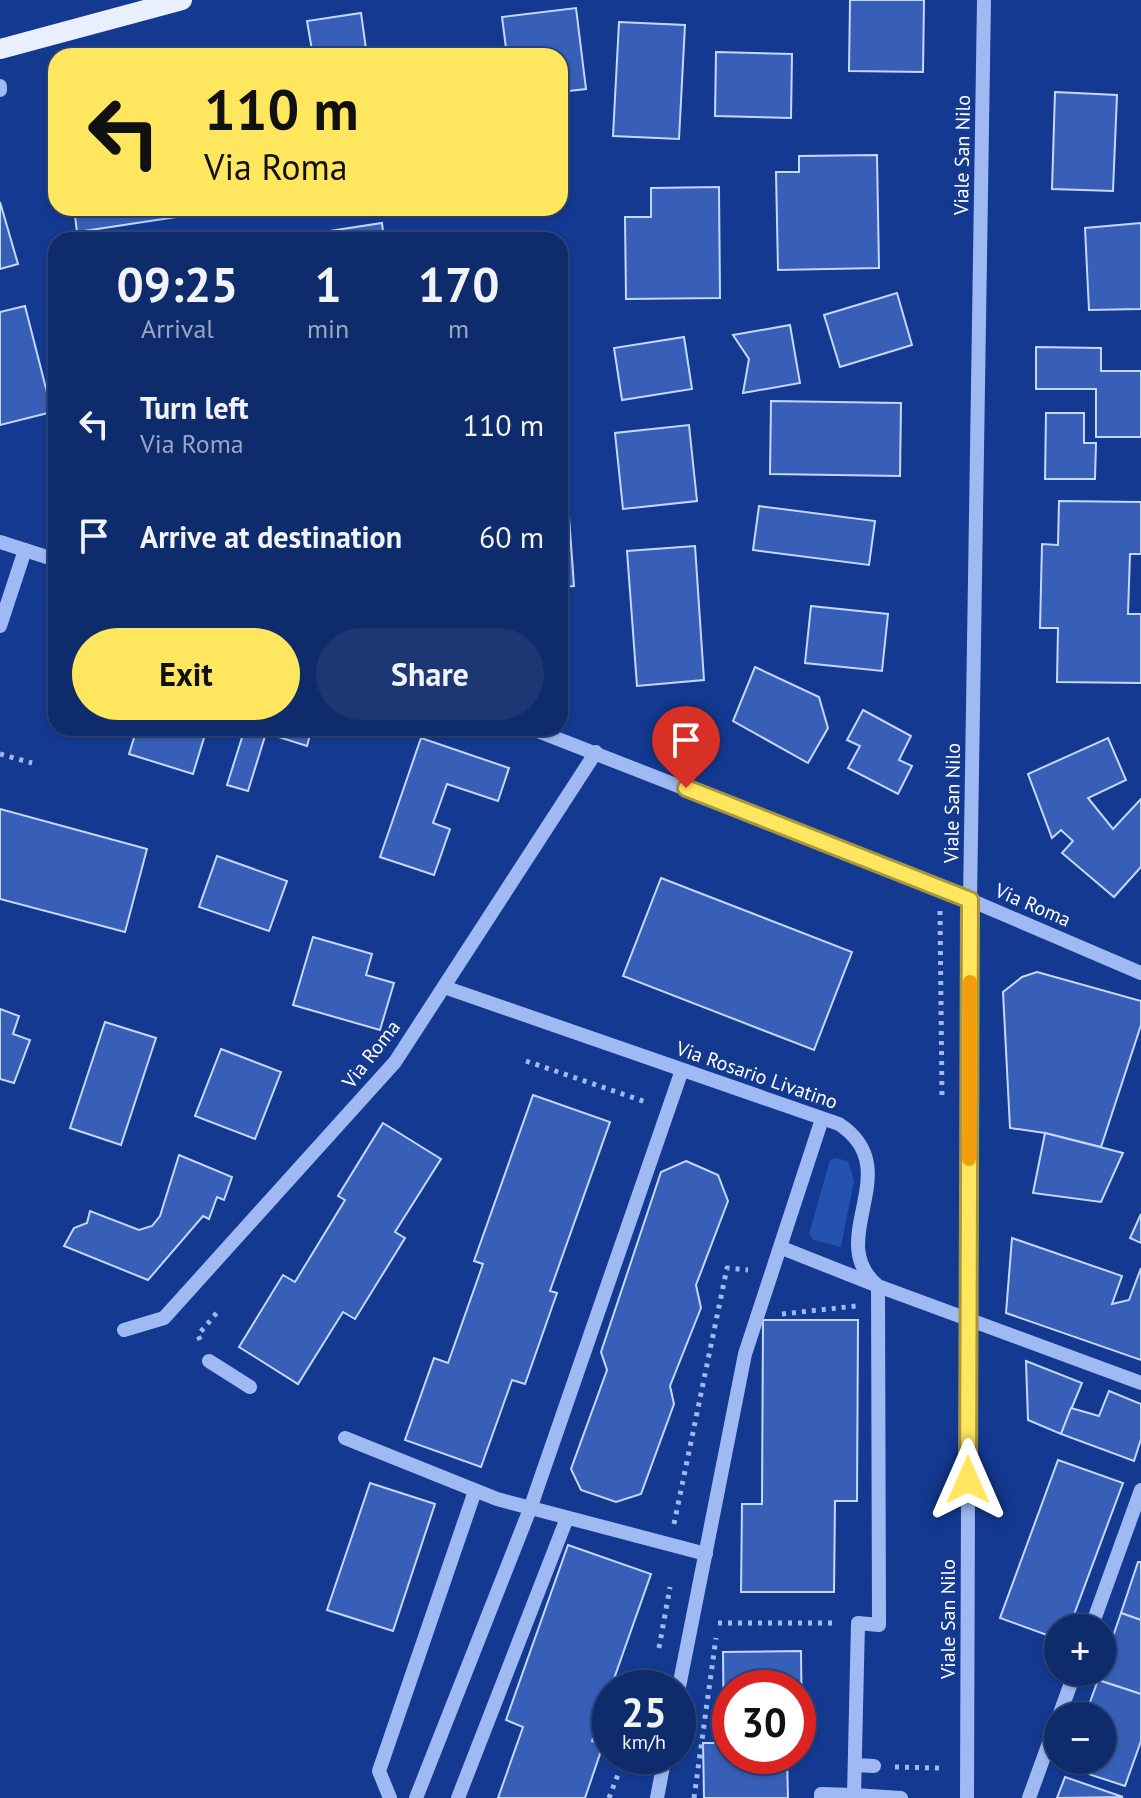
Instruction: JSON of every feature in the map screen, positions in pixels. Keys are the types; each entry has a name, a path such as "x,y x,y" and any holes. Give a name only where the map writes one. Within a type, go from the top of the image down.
{"main road":[{"path":"0,49 182,0"}],"street":[{"name":"Viale San Nilo","path":"967,1798 970,900 984,0"},
{"path":"0,542 48,557"},
{"path":"0,626 25,550"},
{"name":"Via Roma","path":"552,736 970,900 1141,973"},
{"name":"Via Roma","path":"124,1330 164,1318 395,1062 596,752"},
{"name":"Via Rosario Livatino","path":"444,987 839,1124 853,1133 864,1146 869,1163 858,1256 862,1268 878,1286"},
{"path":"416,1798 530,1509 682,1070"},
{"path":"682,1670 745,1354 822,1119"},
{"path":"782,1248 968,1321 1141,1383"},
{"path":"854,1795 858,1623 879,1625 878,1286"},
{"path":"209,1361 250,1387"},
{"path":"345,1438 475,1491 530,1509 706,1554"},
{"path":"1096,1614 1141,1490"},
{"path":"390,1798 379,1771 475,1491"},
{"path":"458,1798 567,1518"},
{"path":"1029,1798 1044,1756"},
{"path":"855,1765 874,1766"},
{"path":"657,1798 662,1774"},
{"path":"821,1798 821,1794 901,1798"}],"path":[{"path":"0,754 32,763"},
{"path":"526,1061 668,1109"},
{"path":"776,1315 878,1303"},
{"path":"209,1361 198,1335 220,1309"},
{"path":"657,1659 670,1587"},
{"path":"694,1798 720,1608"},
{"path":"718,1623 858,1623"},
{"path":"918,1768 940,1768"},
{"path":"609,1798 618,1774"}],"shaded area":[{"path":"830,1160 848,1161 854,1181 841,1247 814,1240 809,1234"}],"building":[{"path":"850,0 924,0 923,72 849,71"},
{"path":"576,8 586,89 568,91 568,48 506,48 502,17"},
{"path":"361,13 366,48 312,48 307,21"},
{"path":"619,22 685,25 679,139 613,136"},
{"path":"716,52 792,54 791,118 715,116"},
{"path":"1055,92 1117,95 1113,191 1052,189"},
{"path":"877,155 879,268 778,270 776,172 799,172 799,156"},
{"path":"719,187 720,298 626,299 625,217 651,217 651,188"},
{"path":"0,202 18,264 0,269"},
{"path":"75,216 177,216 177,217 77,232"},
{"path":"382,223 383,232 329,232"},
{"path":"1141,223 1141,309 1089,310 1085,228"},
{"path":"897,293 912,345 840,367 824,315"},
{"path":"25,306 48,396 48,413 0,425 0,312"},
{"path":"790,325 800,383 743,393 749,359 733,335"},
{"path":"684,337 692,389 622,400 614,348"},
{"path":"1036,347 1101,348 1101,371 1141,371 1141,437 1096,437 1096,389 1036,389"},
{"path":"771,401 901,403 900,476 770,474"},
{"path":"1046,413 1084,413 1084,443 1096,443 1095,479 1045,479"},
{"path":"689,425 697,501 623,509 615,433"},
{"path":"1059,501 1141,502 1141,554 1130,554 1128,614 1141,614 1141,683 1057,682 1058,628 1040,628 1042,544 1058,545"},
{"path":"568,503 574,586 568,586"},
{"path":"759,506 875,521 869,565 753,550"},
{"path":"695,546 704,680 637,686 627,551"},
{"path":"811,606 888,614 882,671 805,663"},
{"path":"755,667 819,697 828,728 808,763 733,721"},
{"path":"863,710 911,736 899,760 912,766 898,794 848,768 860,746 847,740"},
{"path":"135,736 205,736 193,774 129,754"},
{"path":"242,736 265,736 248,791 227,785"},
{"path":"275,736 310,736 307,746"},
{"path":"421,738 509,768 498,801 447,784 433,823 450,829 434,875 380,857"},
{"path":"1108,738 1126,780 1088,798 1113,829 1141,799 1141,867 1114,897 1062,853 1073,841 1061,830 1052,838 1028,774"},
{"path":"0,809 147,849 125,932 0,899"},
{"path":"217,856 287,881 269,931 199,907"},
{"path":"661,878 852,952 814,1050 623,976"},
{"path":"313,937 372,954 366,975 394,983 380,1030 293,1005"},
{"path":"1037,972 1141,1001 1141,1025 1101,1147 1010,1128 1003,992 1022,977"},
{"path":"0,1009 19,1016 13,1034 30,1040 14,1083 0,1079"},
{"path":"105,1022 156,1038 121,1145 70,1128"},
{"path":"221,1049 281,1072 255,1139 195,1116"},
{"path":"533,1095 610,1122 550,1291 557,1293 525,1384 512,1380 481,1467 405,1440 434,1358 448,1363 483,1264 474,1261"},
{"path":"383,1123 441,1159 395,1232 405,1238 355,1319 343,1312 298,1384 239,1347 283,1275 295,1282 345,1200 338,1196"},
{"path":"1045,1133 1123,1153 1101,1202 1033,1193"},
{"path":"179,1155 232,1177 224,1200 217,1197 209,1219 203,1216 148,1280 64,1246 74,1228 87,1223 90,1211 139,1230 152,1226 160,1216"},
{"path":"686,1161 718,1175 728,1201 696,1285 701,1308 670,1386 674,1404 641,1494 616,1502 581,1490 571,1469 607,1370 601,1352 661,1172"},
{"path":"1141,1214 1141,1243 1130,1238"},
{"path":"1012,1238 1122,1276 1112,1304 1129,1300 1141,1268 1141,1360 1006,1313"},
{"path":"763,1320 858,1320 857,1501 835,1501 834,1592 741,1592 742,1504 762,1504"},
{"path":"1026,1361 1082,1383 1061,1434 1028,1420"},
{"path":"1109,1391 1141,1404 1141,1439 1134,1461 1061,1434 1071,1408 1099,1416"},
{"path":"1058,1460 1123,1483 1074,1614 1044,1614 1044,1634 1000,1618"},
{"path":"370,1483 435,1504 393,1631 327,1610"},
{"path":"568,1545 651,1574 617,1670 592,1670 593,1774 585,1798 498,1798 523,1727 506,1720"},
{"path":"1138,1562 1141,1562 1141,1620 1121,1613"},
{"path":"1121,1613 1141,1620 1141,1694 1116,1686 1116,1628"},
{"path":"801,1651 801,1670 723,1670 723,1652"},
{"path":"1096,1686 1116,1686 1141,1694 1141,1741 1125,1786 1088,1774 1116,1774 1116,1702 1090,1702"},
{"path":"703,1743 712,1743 712,1774 787,1774 788,1798 704,1798"},
{"path":"1065,1777 1123,1797 1057,1798"}],"slow traffic":[{"path":"969,1159 970,982"}],"route":[{"path":"686,788 970,900 968,1480"}]}
